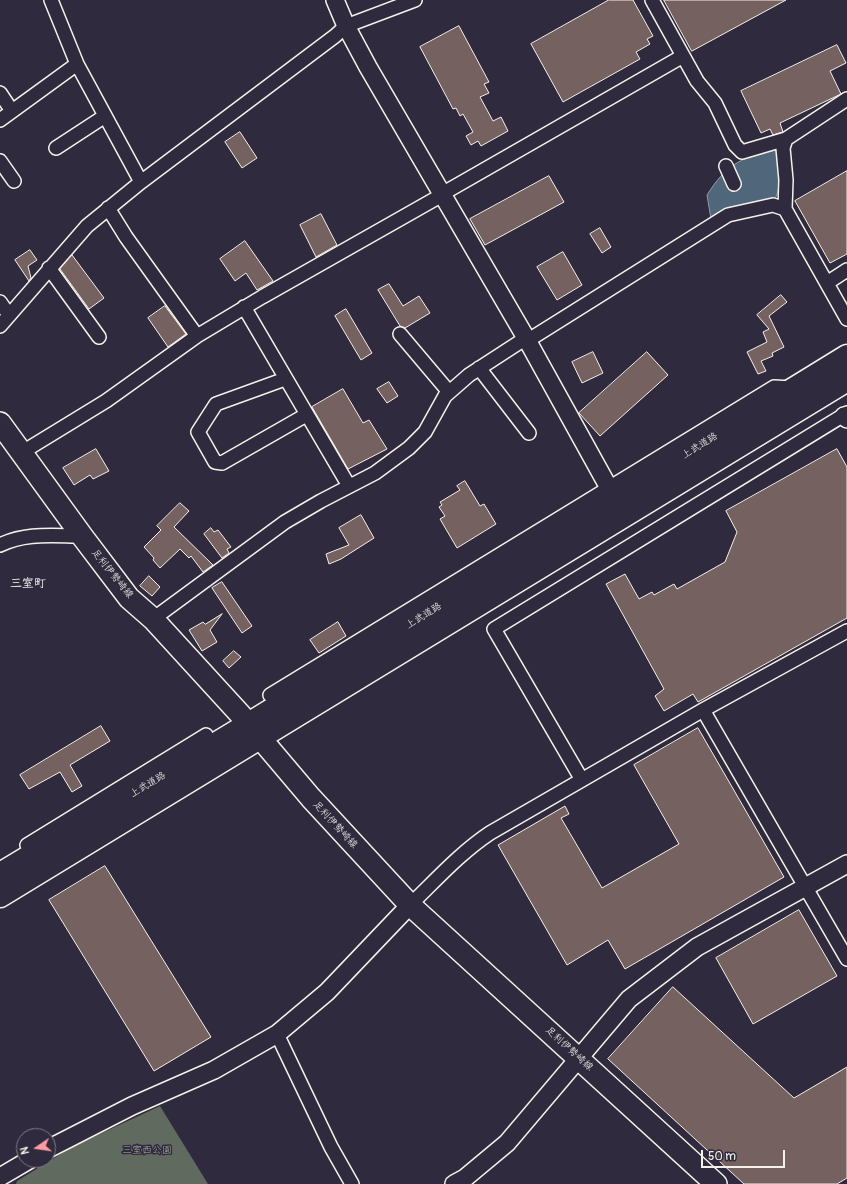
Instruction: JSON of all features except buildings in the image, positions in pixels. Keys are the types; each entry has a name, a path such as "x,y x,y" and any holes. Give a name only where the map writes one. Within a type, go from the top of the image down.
{"highway":[{"name":"上武道路","path":"0,874 124,792 253,731 348,662 847,356"},
{"name":"上武道路","path":"0,896 253,731 847,380"}],"main road":[{"name":"足利伊勢崎線","path":"0,423 129,598 153,619 239,713 310,798 410,905 716,1184"}],"street":[{"path":"51,0 77,64 141,182"},
{"path":"335,0 346,26 609,488"},
{"path":"0,326 87,226 141,182 335,36 346,26 415,0"},
{"path":"652,0 697,81 715,103 735,145 742,152 786,139 847,99"},
{"path":"22,453 106,401 197,336 683,56"},
{"path":"0,120 77,64"},
{"path":"0,93 12,111"},
{"path":"56,148 106,116"},
{"path":"786,139 783,148 786,180 785,210 847,319"},
{"path":"0,161 14,181"},
{"path":"726,166 734,184"},
{"path":"153,619 285,522 375,473 409,448 425,432 445,396 468,375 728,215 773,205 785,210"},
{"path":"108,208 126,237 197,336"},
{"path":"49,268 99,337"},
{"path":"827,283 847,270"},
{"path":"0,302 9,315"},
{"path":"244,308 349,486"},
{"path":"400,334 449,392"},
{"path":"479,368 529,433"},
{"path":"285,379 216,404 198,432 215,462 222,463 306,415"},
{"path":"270,695 774,387 794,388"},
{"path":"582,780 494,629 846,416"},
{"path":"0,545 16,538 29,536 82,536"},
{"path":"56,1144 132,1106 214,1070 277,1034 327,992 410,905 472,845 703,710 847,631"},
{"path":"348,662 356,642"},
{"path":"703,710 847,959"},
{"path":"0,862 124,792 206,735"},
{"path":"454,1184 465,1178 507,1142 629,999 697,947 847,864"},
{"path":"277,1034 331,1147 352,1184"},
{"path":"0,1177 16,1168"}],"green space":[{"name":"三室西公園","path":"160,1106 208,1184 16,1184 17,1181 38,1168 56,1168 56,1157 72,1147"}],"water":[{"path":"773,149 777,152 780,178 778,191 773,202 711,219 707,195 727,170 742,160"}],"district":[{"name":"三室町","path":"28,584"}]}
